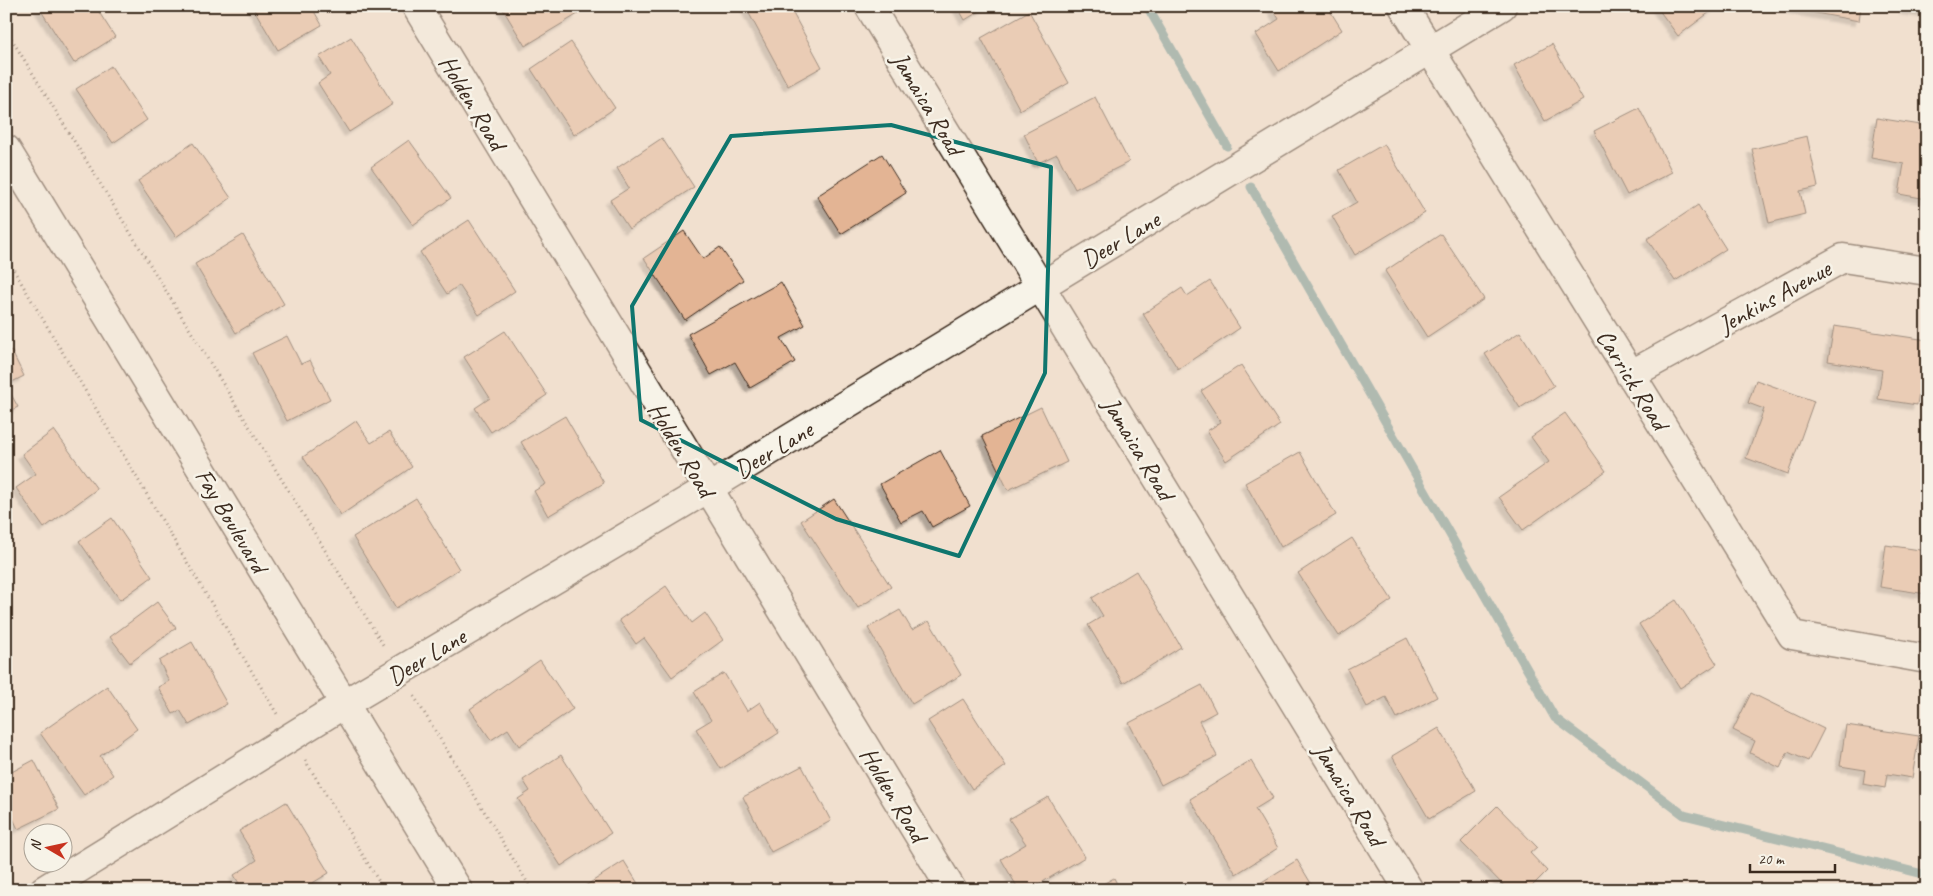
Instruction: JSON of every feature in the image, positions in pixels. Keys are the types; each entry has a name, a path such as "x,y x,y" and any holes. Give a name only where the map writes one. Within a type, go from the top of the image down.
{"street":[{"name":"Holden Road","path":"416,6 707,489 952,890"},
{"name":"Jamaica Road","path":"870,6 1040,288 1409,890"},
{"name":"Carrick Road","path":"1403,6 1792,635 1927,659"},
{"name":"Deer Lane","path":"44,890 344,704 707,489 1502,6"},
{"name":"Fay Boulevard","path":"6,149 458,890"},
{"name":"Jenkins Avenue","path":"1630,375 1843,258 1927,271"}],"path":[{"path":"6,30 532,890"},
{"path":"6,257 384,890"}],"highlighted area":[{"path":"891,125 1051,167 1045,373 959,556 836,519 641,420 632,306 731,136"}],"building":[{"path":"38,6 95,6 115,37 74,63"},
{"path":"252,6 311,6 322,25 278,50"},
{"path":"501,6 573,6 578,14 525,46"},
{"path":"745,6 789,6 822,67 788,86"},
{"path":"957,6 988,6 965,20"},
{"path":"1271,6 1327,6 1342,30 1279,71 1256,34 1279,19"},
{"path":"1656,6 1718,6 1678,36"},
{"path":"1777,6 1861,6 1859,21"},
{"path":"1905,6 1927,6 1927,13 1905,10"},
{"path":"1029,11 1069,83 1020,110 981,38"},
{"path":"351,37 393,104 349,132 318,83 330,75 319,57"},
{"path":"571,42 615,108 574,135 531,69"},
{"path":"1552,44 1583,100 1545,121 1514,65"},
{"path":"111,66 147,120 113,143 76,89"},
{"path":"1095,97 1129,162 1075,189 1057,154 1038,163 1024,134"},
{"path":"1639,108 1672,172 1627,195 1594,131"},
{"path":"1877,118 1927,126 1927,199 1899,194 1904,164 1871,158"},
{"path":"1807,136 1818,187 1800,191 1805,214 1769,223 1752,149"},
{"path":"662,138 694,187 629,229 610,200 629,188 617,168"},
{"path":"409,140 451,198 413,225 371,167"},
{"path":"193,143 231,198 176,237 138,181"},
{"path":"1384,144 1425,213 1355,255 1332,216 1357,202 1339,170"},
{"path":"882,154 906,193 841,234 817,196"},
{"path":"1698,205 1726,249 1675,281 1647,239"},
{"path":"469,220 515,291 479,315 459,285 447,294 420,252"},
{"path":"684,231 703,259 720,247 743,280 685,320 644,258"},
{"path":"1441,234 1484,299 1427,337 1385,271"},
{"path":"243,235 284,304 236,333 195,264"},
{"path":"1210,281 1240,328 1178,369 1143,314 1182,288 1187,296"},
{"path":"781,282 805,325 781,338 795,362 750,388 735,362 711,375 688,334"},
{"path":"1834,326 1927,340 1917,405 1878,399 1882,370 1828,361"},
{"path":"505,331 547,395 491,432 475,408 490,398 464,357"},
{"path":"1520,332 1554,386 1520,408 1485,354"},
{"path":"287,336 301,364 310,360 330,399 287,421 252,353"},
{"path":"11,350 24,376 6,385 6,353"},
{"path":"1241,365 1280,425 1226,461 1207,431 1221,422 1201,391"},
{"path":"1756,380 1814,401 1788,474 1746,458 1764,409 1748,403"},
{"path":"6,385 18,407 6,413"},
{"path":"1041,407 1067,462 1008,490 982,436"},
{"path":"1565,413 1606,471 1523,530 1499,497 1549,462 1531,437"},
{"path":"565,416 604,483 548,516 534,491 546,484 521,442"},
{"path":"356,421 371,443 389,432 412,467 341,515 303,457"},
{"path":"54,430 97,489 44,528 16,488 36,474 22,454"},
{"path":"940,450 970,506 932,527 923,511 901,522 880,484"},
{"path":"1300,452 1336,515 1281,547 1245,483"},
{"path":"416,498 459,569 396,608 353,537"},
{"path":"834,499 891,587 858,608 801,521"},
{"path":"112,518 152,577 120,600 79,541"},
{"path":"1352,538 1392,600 1339,636 1298,573"},
{"path":"1886,545 1927,551 1927,594 1880,587"},
{"path":"1136,571 1181,647 1123,683 1088,625 1103,616 1092,598"},
{"path":"666,586 692,623 705,613 723,640 672,677 644,638 636,644 619,620"},
{"path":"1676,600 1717,664 1680,688 1639,624"},
{"path":"157,602 176,628 130,663 110,637"},
{"path":"900,610 912,630 929,621 961,675 912,704 868,628"},
{"path":"1407,638 1437,697 1397,718 1386,697 1367,707 1347,669"},
{"path":"192,642 227,704 189,725 180,710 173,714 158,687 169,681 159,661"},
{"path":"540,660 573,709 519,746 508,729 491,740 470,709"},
{"path":"724,673 747,711 760,702 779,733 721,769 696,729 711,720 694,692"},
{"path":"1202,685 1216,712 1199,721 1217,756 1161,785 1129,723"},
{"path":"107,686 137,729 100,756 113,775 84,795 40,733"},
{"path":"1751,693 1824,729 1808,761 1788,752 1780,768 1750,753 1755,741 1733,730"},
{"path":"963,699 1006,766 972,789 928,721"},
{"path":"1846,725 1919,736 1912,778 1887,774 1885,788 1863,784 1865,770 1840,766"},
{"path":"1439,728 1476,791 1429,819 1392,756"},
{"path":"561,755 611,833 561,866 518,799 530,791 523,780"},
{"path":"34,760 59,809 28,824 22,824 22,827 18,829 12,816 6,819 6,775"},
{"path":"1251,761 1273,798 1255,809 1278,848 1236,874 1190,799"},
{"path":"802,766 831,821 771,852 743,797"},
{"path":"1048,797 1085,857 1029,890 1019,890 1001,859 1026,844 1009,819"},
{"path":"286,802 329,873 301,890 243,890 234,875 257,860 239,831"},
{"path":"1497,806 1537,847 1530,853 1547,871 1528,890 1508,890 1461,842"},
{"path":"1297,860 1315,890 1249,890"},
{"path":"624,861 642,890 579,890"},
{"path":"1114,878 1120,890 1092,890"},
{"path":"1076,881 1081,890 1060,890"},
{"path":"664,882 668,890 652,890"}],"waterway":[{"path":"1147,6 1227,146"},
{"path":"1251,187 1555,718 1684,815 1927,875"}]}
